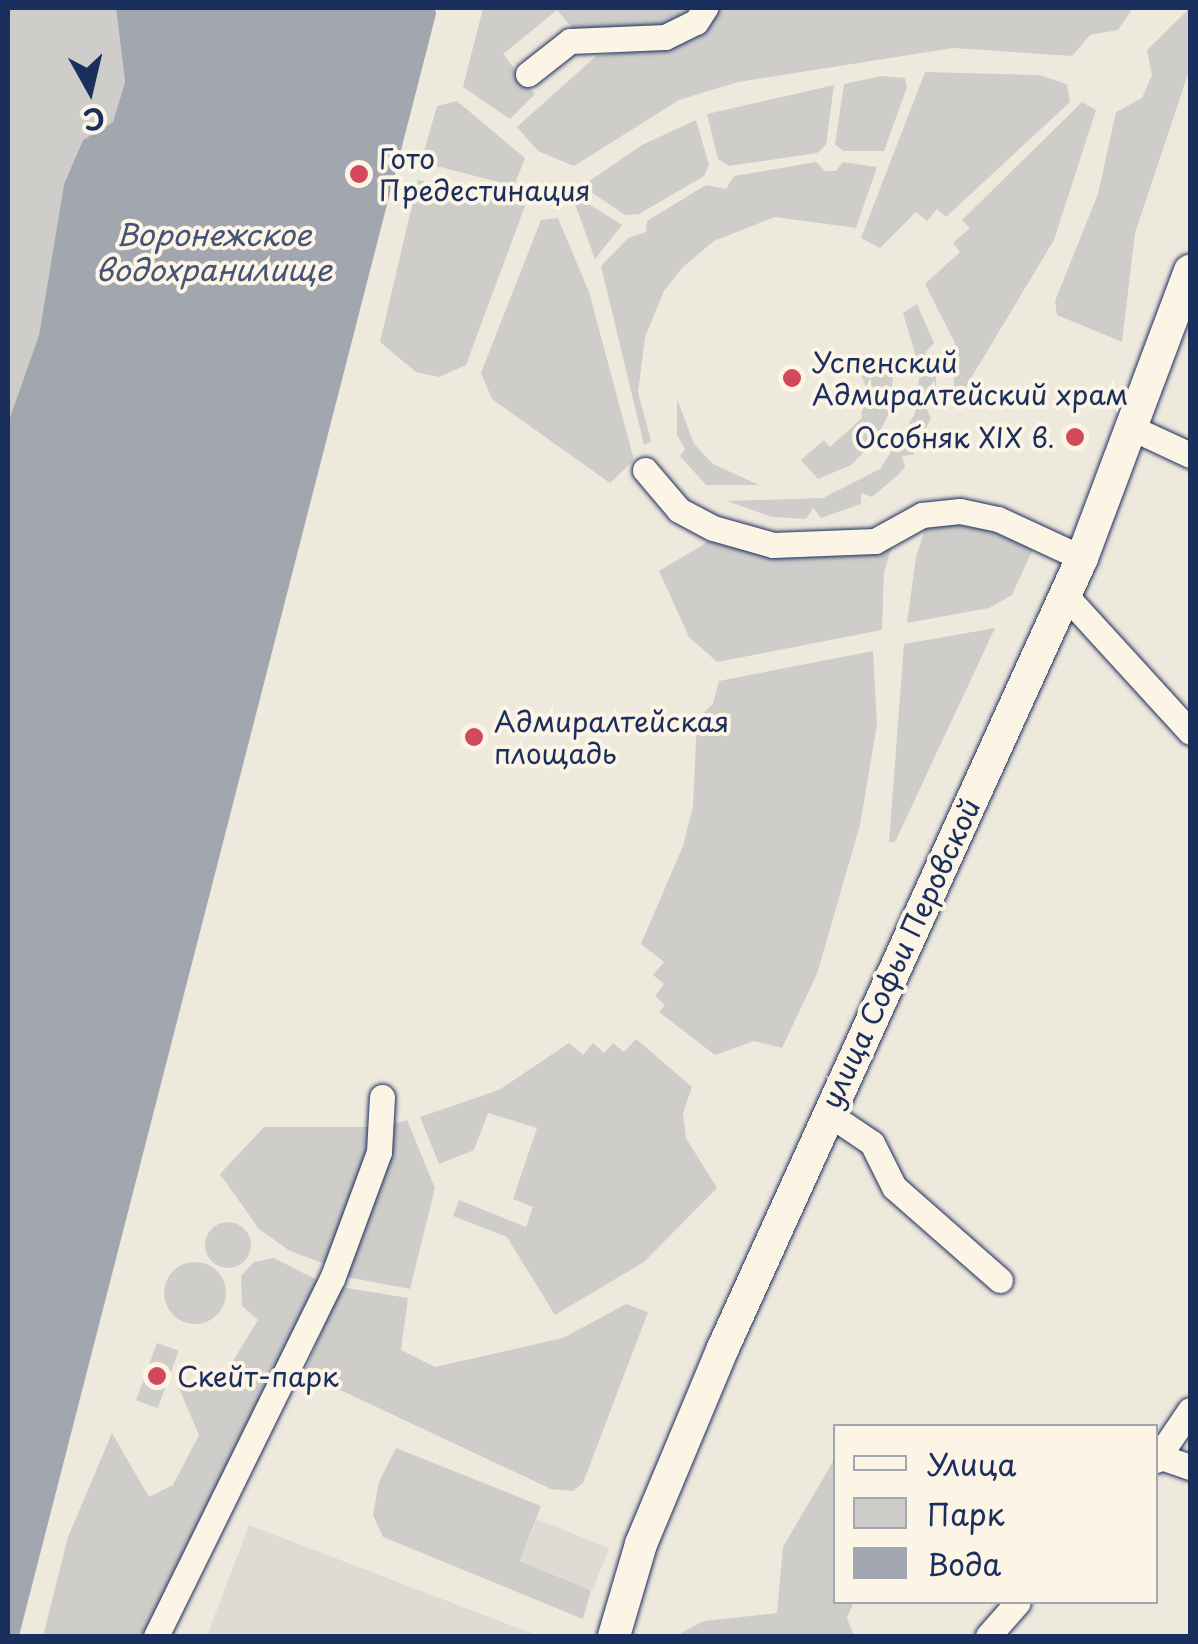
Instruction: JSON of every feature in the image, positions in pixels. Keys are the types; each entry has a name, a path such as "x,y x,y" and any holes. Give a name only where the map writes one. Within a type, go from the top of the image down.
{"main road":[{"name":"улица Софьи Перовской","path":"614,1636 641,1544 826,1112 1066,596 1190,271"}],"street":[{"path":"528,74 570,41 665,37 696,22 705,8"},
{"path":"1130,427 1190,455"},
{"path":"645,470 679,510 713,528 773,544 874,541 922,514 960,511 998,519 1082,558"},
{"path":"1066,596 1190,732"},
{"path":"156,1636 332,1279 379,1152 382,1097"},
{"path":"826,1112 872,1142 894,1187 1000,1280"},
{"path":"1190,1410 1158,1459 1190,1468"},
{"path":"988,1636 1016,1604"}],"shaded area":[{"path":"537,1519 609,1548 592,1590 520,1561"},
{"path":"249,1525 539,1636 207,1636"}],"green space":[{"path":"8,8 116,8 125,82 113,122 83,140 64,184 39,335 8,423"},
{"path":"483,8 690,8 667,26 575,31 557,10 503,54 535,94 510,119 463,87"},
{"path":"718,8 1133,8 1118,30 1090,35 1072,56 953,48 738,82 679,100 574,166 538,151 517,127 596,56 682,45 706,29"},
{"path":"1190,8 1190,68 1135,233 1122,342 1057,315 1055,301 1098,194 1116,112 1142,98 1152,75 1147,50"},
{"path":"925,72 1039,75 1067,84 1070,102 946,217 937,209 927,221 916,212 880,248 861,238"},
{"path":"882,76 905,78 907,87 884,151 843,151 835,144 844,84"},
{"path":"834,85 826,145 817,153 729,166 718,159 707,114"},
{"path":"457,101 525,158 514,186 421,162 437,106"},
{"path":"1082,102 1096,110 1054,240 953,408 955,343 925,284 960,252 953,243 970,228 962,220"},
{"path":"696,120 709,165 704,176 639,214 625,215 582,186 642,145"},
{"path":"816,162 825,171 836,171 843,162 877,167 856,228 775,217 714,241 683,267 664,291 645,337 638,392 651,441 644,445 601,266 628,238 646,232 647,221 706,185 726,189 734,176"},
{"path":"418,180 525,206 466,365 439,377 416,372 380,342"},
{"path":"579,198 622,225 595,259 575,204"},
{"path":"558,218 589,292 634,460 610,483 492,399 481,373 541,220"},
{"path":"917,304 934,343 925,353 936,360 936,398 925,405 931,418 913,455 902,456 905,467 897,476 872,497 861,493 861,504 821,518 813,508 806,519 772,517 727,501 823,498 880,469 915,414 920,370 903,313"},
{"path":"894,356 891,409 876,440 851,465 818,479 801,460 824,440 830,447 862,418 861,399 868,392 861,374"},
{"path":"677,399 694,444 713,464 759,485 706,485 680,456 685,449 677,435"},
{"path":"934,523 974,523 1033,549 1012,595 989,608 907,623 916,557 925,529"},
{"path":"716,537 772,553 820,557 893,543 884,572 882,630 717,662 689,637 659,571"},
{"path":"995,628 895,842 889,842 904,644"},
{"path":"873,651 877,725 860,825 817,974 782,1048 754,1041 715,1055 659,1012 665,1005 655,996 664,984 653,975 664,962 641,944 683,846 693,806 697,719 713,704 719,681"},
{"path":"636,1039 692,1087 683,1113 686,1138 717,1188 644,1262 555,1315 507,1237 453,1216 459,1200 526,1227 533,1207 513,1199 537,1128 488,1113 474,1150 439,1164 420,1117 499,1090 569,1043 583,1055 593,1043 604,1053 613,1043 624,1052"},
{"path":"407,1120 435,1188 410,1289 341,1276 393,1124"},
{"path":"264,1127 377,1127 331,1266 290,1251 259,1229 220,1174"},
{"path":"228,1222 244,1229 251,1245 244,1261 228,1268 212,1261 205,1245 212,1229"},
{"path":"274,1258 321,1282 146,1636 43,1636 68,1537 112,1433 149,1497 173,1485 199,1435 178,1386 212,1386 230,1366 258,1320 242,1306 241,1276 254,1262"},
{"path":"195,1262 217,1271 226,1293 217,1315 195,1324 173,1315 164,1293 173,1271"},
{"path":"341,1287 408,1298 401,1350 435,1367 563,1338 626,1304 648,1312 583,1483 573,1491 551,1489 304,1373"},
{"name":"Скейт-парк","path":"157,1343 179,1351 158,1408 136,1400"},
{"path":"396,1448 541,1506 520,1561 591,1590 583,1619 383,1537 373,1515 379,1482"},
{"path":"833,1461 833,1604 853,1604 847,1618 854,1636 675,1636 704,1621 777,1613 783,1547"}],"water":[{"name":"Воронежское водохранилище","path":"116,8 435,8 436,14 19,1636 8,1636 8,423 39,335 64,184 83,140 113,122 125,82"}],"place":[{"name":"Гото Предестинация","path":"359,174"},
{"name":"Успенский Адмиралтейский храм","path":"792,378"},
{"name":"Особняк XIX в.","path":"1075,437"},
{"name":"Адмиралтейская площадь","path":"474,737"},
{"name":"Скейт-парк","path":"157,1376"}]}
